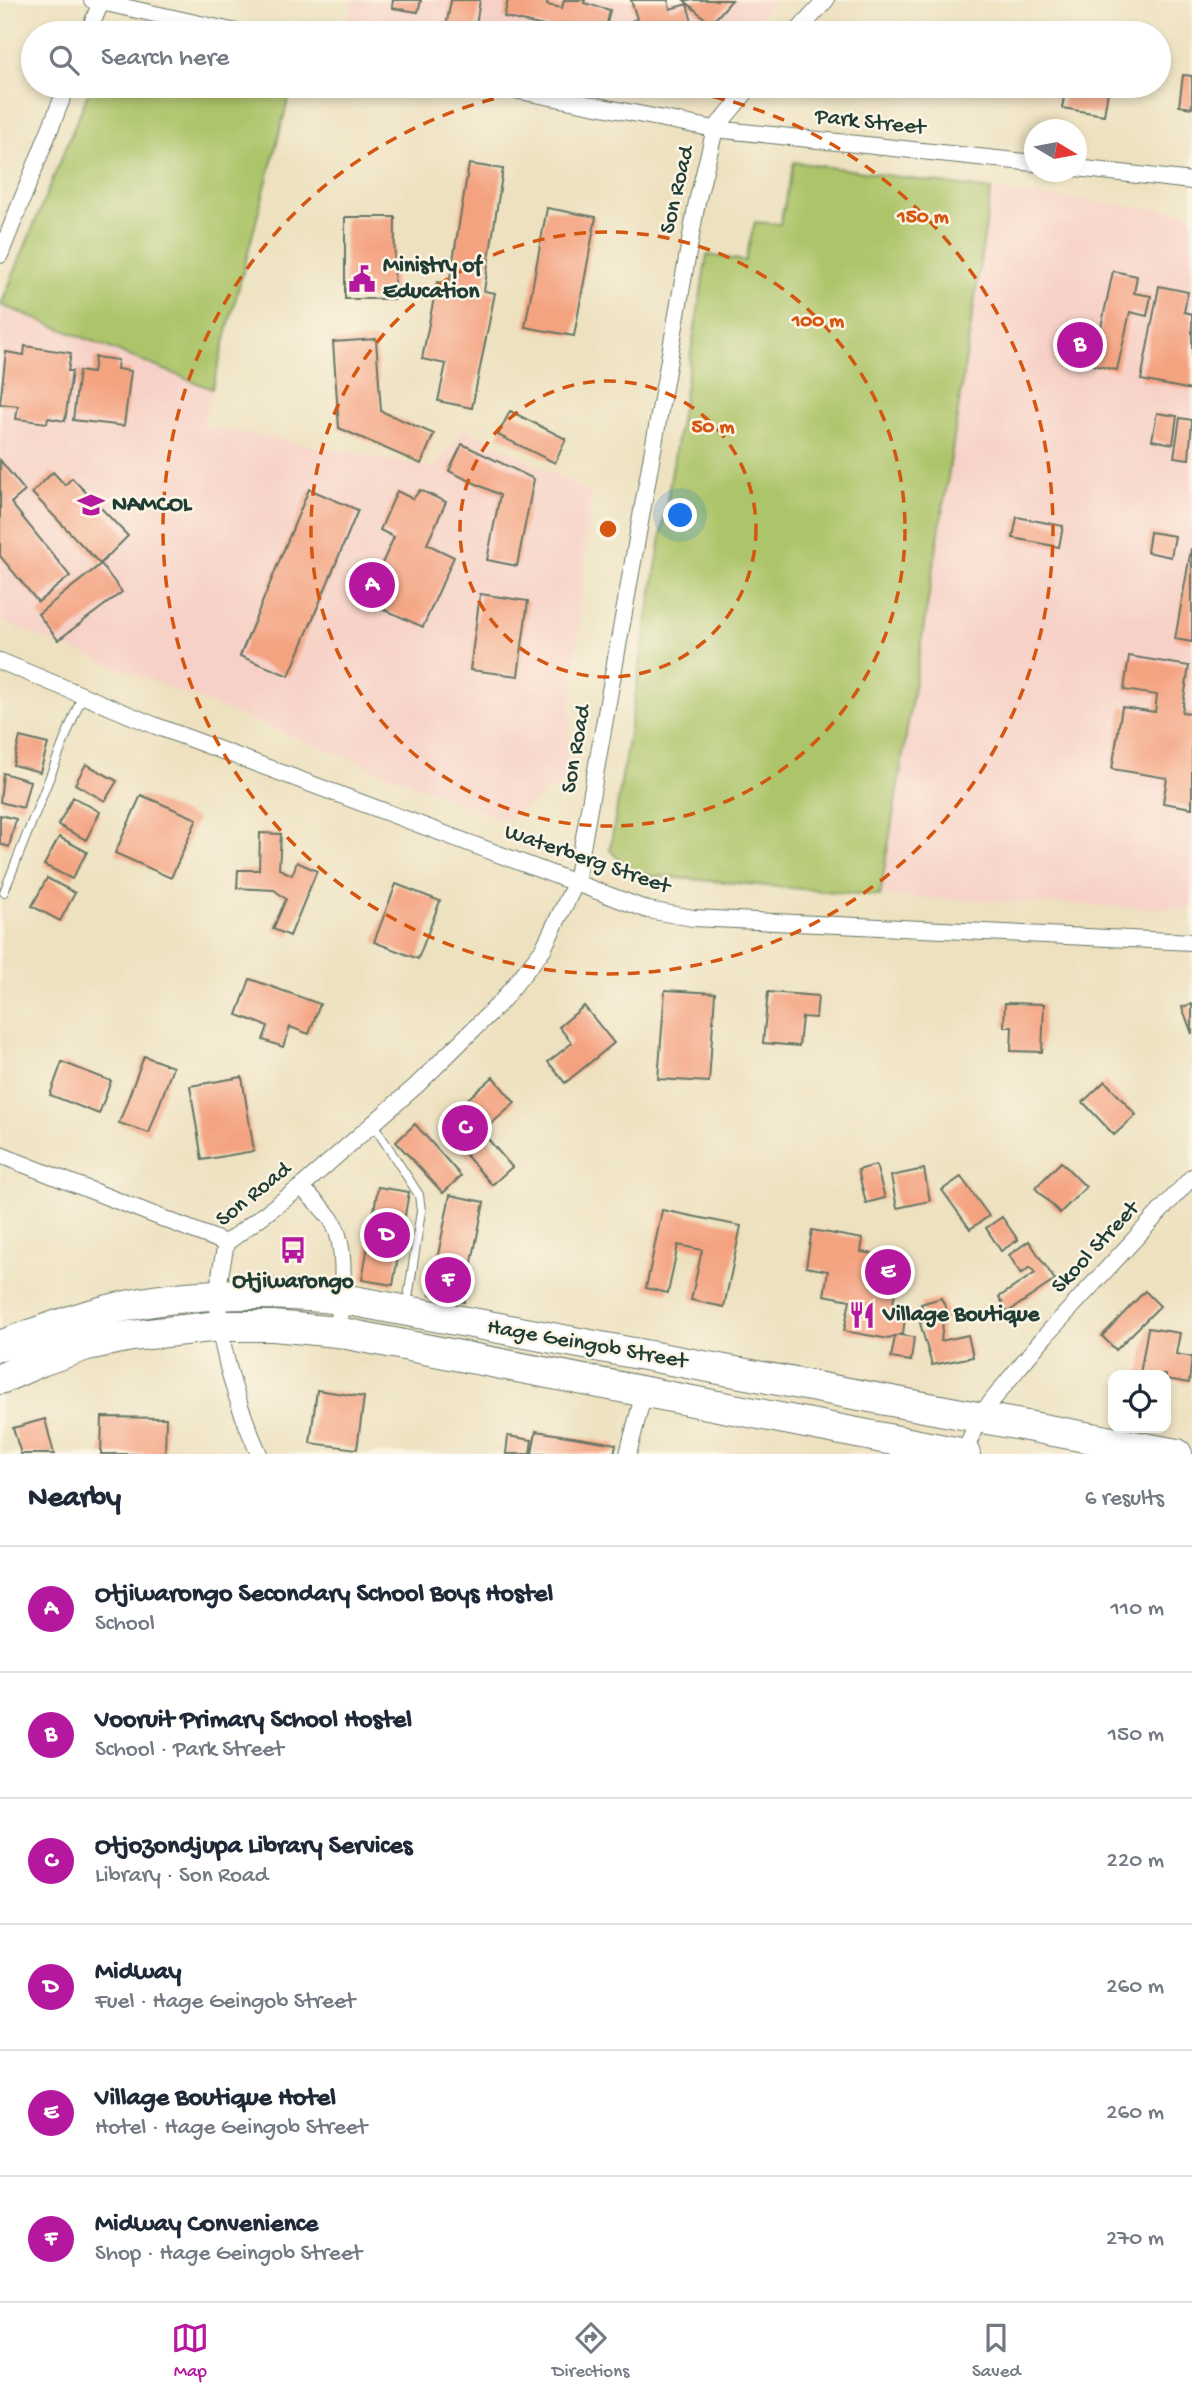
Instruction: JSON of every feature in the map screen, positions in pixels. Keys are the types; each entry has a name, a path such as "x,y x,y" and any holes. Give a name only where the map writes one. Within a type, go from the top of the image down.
{"highway":[{"name":"Hage Geingob Street","path":"0,1346 56,1324 162,1300 218,1294 300,1295 343,1299 979,1417 1112,1449 1177,1454"},
{"path":"435,1351 442,1319"},
{"name":"Hage Geingob Street","path":"0,1379 87,1345 131,1336 219,1326 273,1326 338,1332 964,1454"}],"street":[{"path":"807,21 826,0"},
{"path":"92,21 98,1 187,21"},
{"path":"0,255 62,98"},
{"name":"Park Street","path":"556,98 715,129 1024,162"},
{"name":"Son Road","path":"219,1326 218,1294 226,1243 302,1187 417,1085 501,1002 543,948 576,882 685,261 715,129 741,98"},
{"path":"1087,169 1192,181"},
{"name":"Waterberg Street","path":"0,661 254,763 648,911 692,918 1192,942"},
{"path":"0,1156 226,1243"},
{"name":"Skool Street","path":"964,1454 979,1417 1045,1336 1192,1177"},
{"path":"302,1187 331,1218 340,1240 343,1299 338,1332"},
{"path":"219,1326 241,1412 259,1454"},
{"path":"628,1454 644,1392"}],"lane":[{"path":"4,892 82,696"},
{"path":"373,1124 419,1195 421,1211 406,1311"}],"shaded area":[{"path":"352,0 776,0 756,21 350,20"},
{"path":"991,190 1192,213 1192,910 880,896"},
{"path":"5,306 212,389 201,433 203,426 434,468 466,428 591,494 564,781 505,820 0,621 0,321"}],"green space":[{"path":"86,98 289,98 212,389 1,305"},
{"path":"794,162 991,190 880,896 633,874 610,850 707,255 745,261 755,222 780,224"}],"building":[{"path":"393,0 421,0 418,12 392,8"},
{"path":"451,0 480,0 477,21 447,21"},
{"path":"508,0 548,0 547,5 562,8 564,0 585,0 584,3 610,10 608,21 522,21 504,17"},
{"path":"631,0 668,0 670,9 687,4 692,21 631,21 637,19"},
{"path":"684,0 732,0 714,21 708,21"},
{"path":"1183,75 1192,76 1192,108 1179,106"},
{"path":"1064,98 1107,98 1104,115 1062,108"},
{"path":"469,164 503,169 484,291 495,293 472,408 438,401 446,364 422,359 437,282 449,284"},
{"path":"547,208 596,217 574,336 525,327"},
{"path":"345,217 395,217 394,299 345,299"},
{"path":"1113,271 1137,276 1134,293 1151,296 1147,316 1130,312 1117,370 1093,365"},
{"path":"1159,286 1188,292 1184,312 1192,314 1192,390 1141,380"},
{"path":"376,339 381,411 434,434 421,464 339,428 333,342"},
{"path":"25,346 71,353 68,371 72,371 65,421 48,418 47,423 16,419 18,406 0,404 6,352 24,355"},
{"path":"95,357 118,360 117,369 131,371 124,426 73,420 79,371 93,373"},
{"path":"510,411 566,439 555,463 498,435"},
{"path":"1157,413 1177,416 1173,444 1152,440"},
{"path":"1180,418 1192,420 1189,459 1174,457"},
{"path":"462,444 534,479 517,566 487,560 500,495 449,471"},
{"path":"0,460 25,491 11,503 70,576 38,602 0,556"},
{"path":"53,472 65,485 72,478 128,536 100,564 32,493"},
{"path":"309,489 358,510 289,676 240,656"},
{"path":"420,490 446,502 427,544 454,557 423,627 365,601 394,537 380,530 397,491 413,499"},
{"path":"1017,517 1063,526 1059,547 1013,538"},
{"path":"1150,532 1175,536 1171,557 1147,552"},
{"path":"1192,549 1192,642 1175,639"},
{"path":"101,564 122,592 58,640 38,614"},
{"path":"480,594 528,601 518,676 470,670"},
{"path":"1129,656 1189,666 1182,712 1192,713 1192,808 1163,803 1167,778 1112,769 1122,707 1155,712 1157,695 1124,690"},
{"path":"20,737 48,744 40,772 13,765"},
{"path":"86,764 117,781 105,801 75,784"},
{"path":"3,773 30,781 23,808 0,802"},
{"path":"141,795 197,819 171,878 115,853"},
{"path":"73,797 100,812 86,840 58,825"},
{"path":"0,815 16,819 9,847 0,844"},
{"path":"260,833 281,834 279,869 292,875 297,862 317,871 290,936 273,929 286,899 274,890 237,888 238,870 259,870"},
{"path":"59,837 87,852 72,879 44,865"},
{"path":"47,878 75,893 60,921 32,906"},
{"path":"396,884 440,901 418,959 374,942"},
{"path":"250,979 320,1004 309,1034 290,1027 283,1047 263,1040 268,1026 237,1015"},
{"path":"665,990 715,993 709,1082 658,1079"},
{"path":"768,992 818,996 816,1018 802,1017 799,1046 763,1043"},
{"path":"1005,1003 1044,1004 1042,1052 1011,1051 1012,1027 1004,1027"},
{"path":"1192,1004 1192,1034 1182,1007"},
{"path":"584,1006 614,1043 565,1083 548,1062 572,1043 559,1027"},
{"path":"144,1056 173,1067 149,1133 119,1123"},
{"path":"62,1062 111,1081 99,1114 50,1095"},
{"path":"242,1077 254,1151 202,1160 190,1086"},
{"path":"493,1077 515,1103 482,1132 512,1167 492,1185 439,1124"},
{"path":"1105,1081 1136,1115 1114,1135 1083,1102"},
{"path":"415,1124 461,1176 443,1193 396,1142"},
{"path":"1061,1162 1086,1187 1060,1213 1035,1188"},
{"path":"876,1165 885,1198 866,1203 858,1170"},
{"path":"924,1169 930,1201 897,1208 891,1176"},
{"path":"961,1177 989,1216 970,1229 942,1190"},
{"path":"378,1187 409,1192 393,1285 362,1280"},
{"path":"450,1195 484,1202 464,1302 430,1295"},
{"path":"662,1210 741,1226 724,1307 691,1300 702,1250 678,1245 668,1293 646,1288"},
{"path":"1002,1217 1018,1240 1001,1251 986,1228"},
{"path":"812,1230 863,1239 861,1252 876,1254 874,1265 899,1269 892,1309 906,1311 903,1333 899,1335 914,1337 911,1361 891,1358 895,1336 889,1339 844,1331 850,1300 824,1295 828,1271 806,1267"},
{"path":"1029,1241 1055,1280 1008,1312 999,1297 1035,1273 1030,1267 1021,1274 1009,1255"},
{"path":"1145,1291 1160,1306 1116,1350 1102,1336"},
{"path":"941,1298 950,1316 943,1322 941,1341 968,1335 973,1357 932,1365 920,1323 926,1321 921,1304"},
{"path":"1148,1328 1180,1333 1176,1354 1192,1357 1189,1383 1171,1380 1171,1370 1141,1370"},
{"path":"317,1390 364,1397 357,1449 310,1443"},
{"path":"102,1417 166,1418 165,1454 101,1454"},
{"path":"45,1419 54,1454 21,1454 13,1428"},
{"path":"536,1431 616,1444 614,1454 532,1454"},
{"path":"508,1436 532,1440 530,1454 506,1454"}],"place":[{"name":"Ministry of Education","path":"362,279"},
{"name":"Vooruit Primary School Hostel","path":"1080,345"},
{"name":"NAMCOL","path":"91,505"},
{"name":"Otjiwarongo Secondary School Boys Hostel","path":"372,585"},
{"name":"Otjozondjupa Library Services","path":"465,1128"},
{"name":"Midway","path":"387,1235"},
{"name":"Otjiwarongo","path":"293,1250"},
{"name":"Village Boutique Hotel","path":"888,1272"},
{"name":"Midway Convenience","path":"448,1280"},
{"name":"Village Boutique","path":"862,1315"}]}
